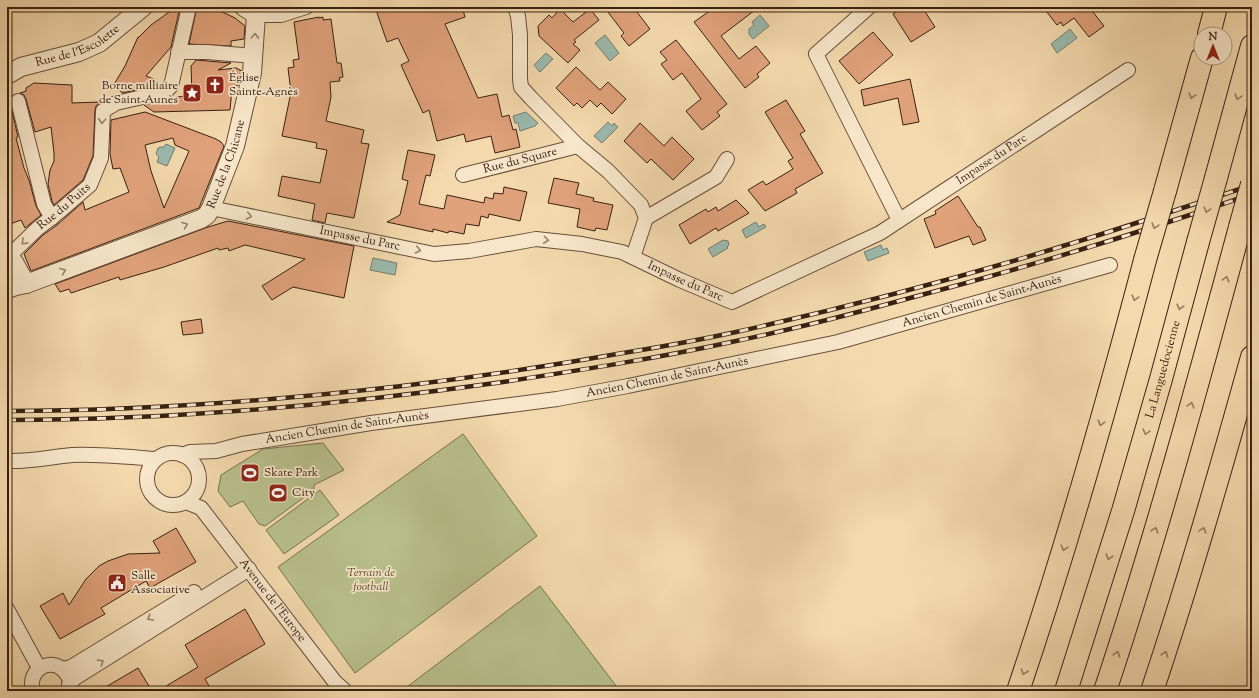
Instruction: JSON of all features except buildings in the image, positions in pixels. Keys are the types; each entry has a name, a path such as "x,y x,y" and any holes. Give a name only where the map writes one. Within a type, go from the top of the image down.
{"highway":[{"path":"1211,26 1216,7"},
{"name":"La Languedocienne","path":"1066,691 1123,511 1161,379 1252,46"},
{"path":"1018,691 1038,633 1073,520 1200,66"},
{"path":"1105,691 1151,547 1252,184"},
{"path":"1152,691 1226,454 1252,357"}],"street":[{"name":"Rue de l'Escolette","path":"7,75 21,67 80,52 99,43 143,7"},
{"name":"Rue du Puits","path":"10,261 37,229 90,185 101,158 103,111 116,104 165,92 171,86 189,7"},
{"path":"250,11 281,15 306,7"},
{"name":"Rue du Square","path":"515,7 518,16 520,35 521,87 578,146 608,170 641,205 646,218"},
{"path":"869,7 816,54 899,220"},
{"name":"Rue de la Chicane","path":"7,289 26,284 202,219 207,215 235,146 252,73 254,56 250,11"},
{"path":"178,52 207,52 254,56"},
{"name":"Impasse du Parc","path":"211,208 434,254 468,251 536,239 582,244 622,252 680,280 732,302 880,233 1128,70"},
{"path":"18,101 44,204 52,218"},
{"name":"Rue du Square","path":"463,175 578,146"},
{"path":"633,257 646,218 716,177 728,159"},
{"path":"10,261 26,284"},
{"name":"Ancien Chemin de Saint-Aunès","path":"182,455 190,452 216,451 242,444 364,424 557,399 636,385 838,342 1110,265"},
{"path":"186,502 201,508 199,477 195,465 182,455 173,453 164,454 156,459 151,465 147,474 149,491 162,503 178,505 186,502 195,493 199,477 205,462 216,451"},
{"path":"7,461 28,461 72,455 100,455 156,459"},
{"path":"128,457 147,474"},
{"name":"Avenue de l'Europe","path":"201,508 335,682 345,691"},
{"path":"62,669 74,665 246,565"},
{"path":"68,688 75,678 246,565"},
{"path":"7,609 39,668"},
{"path":"33,691 31,685 35,673 39,668 50,665 62,669 66,673 68,678 68,688"}],"green space":[{"name":"Terrain de football","path":"463,434 537,536 355,673 278,567"},
{"name":"Skate Park","path":"323,443 344,470 314,485 314,490 265,526 259,524 243,501 230,507 218,491 221,475 263,449"},
{"path":"320,490 339,515 284,554 266,530"},
{"path":"540,586 620,691 403,690"}],"shaded area":[{"path":"760,15 769,26 753,39 749,34 749,29 754,25 752,22"},
{"path":"1070,29 1077,38 1057,53 1051,44"},
{"path":"605,35 619,53 610,61 595,43"},
{"path":"546,53 553,59 540,72 534,65"},
{"path":"526,112 538,123 535,126 520,131 518,123 515,123 513,116"},
{"path":"608,122 612,126 614,123 618,127 602,143 594,136"},
{"path":"166,144 175,148 167,166 157,162 159,157 156,154 158,148 164,147"},
{"path":"756,222 759,227 764,224 766,227 746,238 742,230"},
{"path":"723,240 728,241 728,248 713,257 708,249"},
{"path":"881,245 883,250 887,248 889,253 868,261 864,252"},
{"path":"373,258 397,263 395,275 370,270"}],"railway":[{"path":"7,411 106,409 254,401 402,386 485,375 666,346 790,320 950,279 1109,232 1252,185"},
{"path":"7,420 131,417 256,410 380,398 503,382 649,358 802,326 953,287 1082,249 1252,194"}],"place":[{"name":"Église Sainte-Agnès","path":"215,85"},
{"name":"Borne milliaire de Saint-Aunès","path":"192,93"},
{"name":"Skate Park","path":"250,473"},
{"name":"City","path":"278,493"},
{"name":"Salle Associative","path":"117,583"}]}
